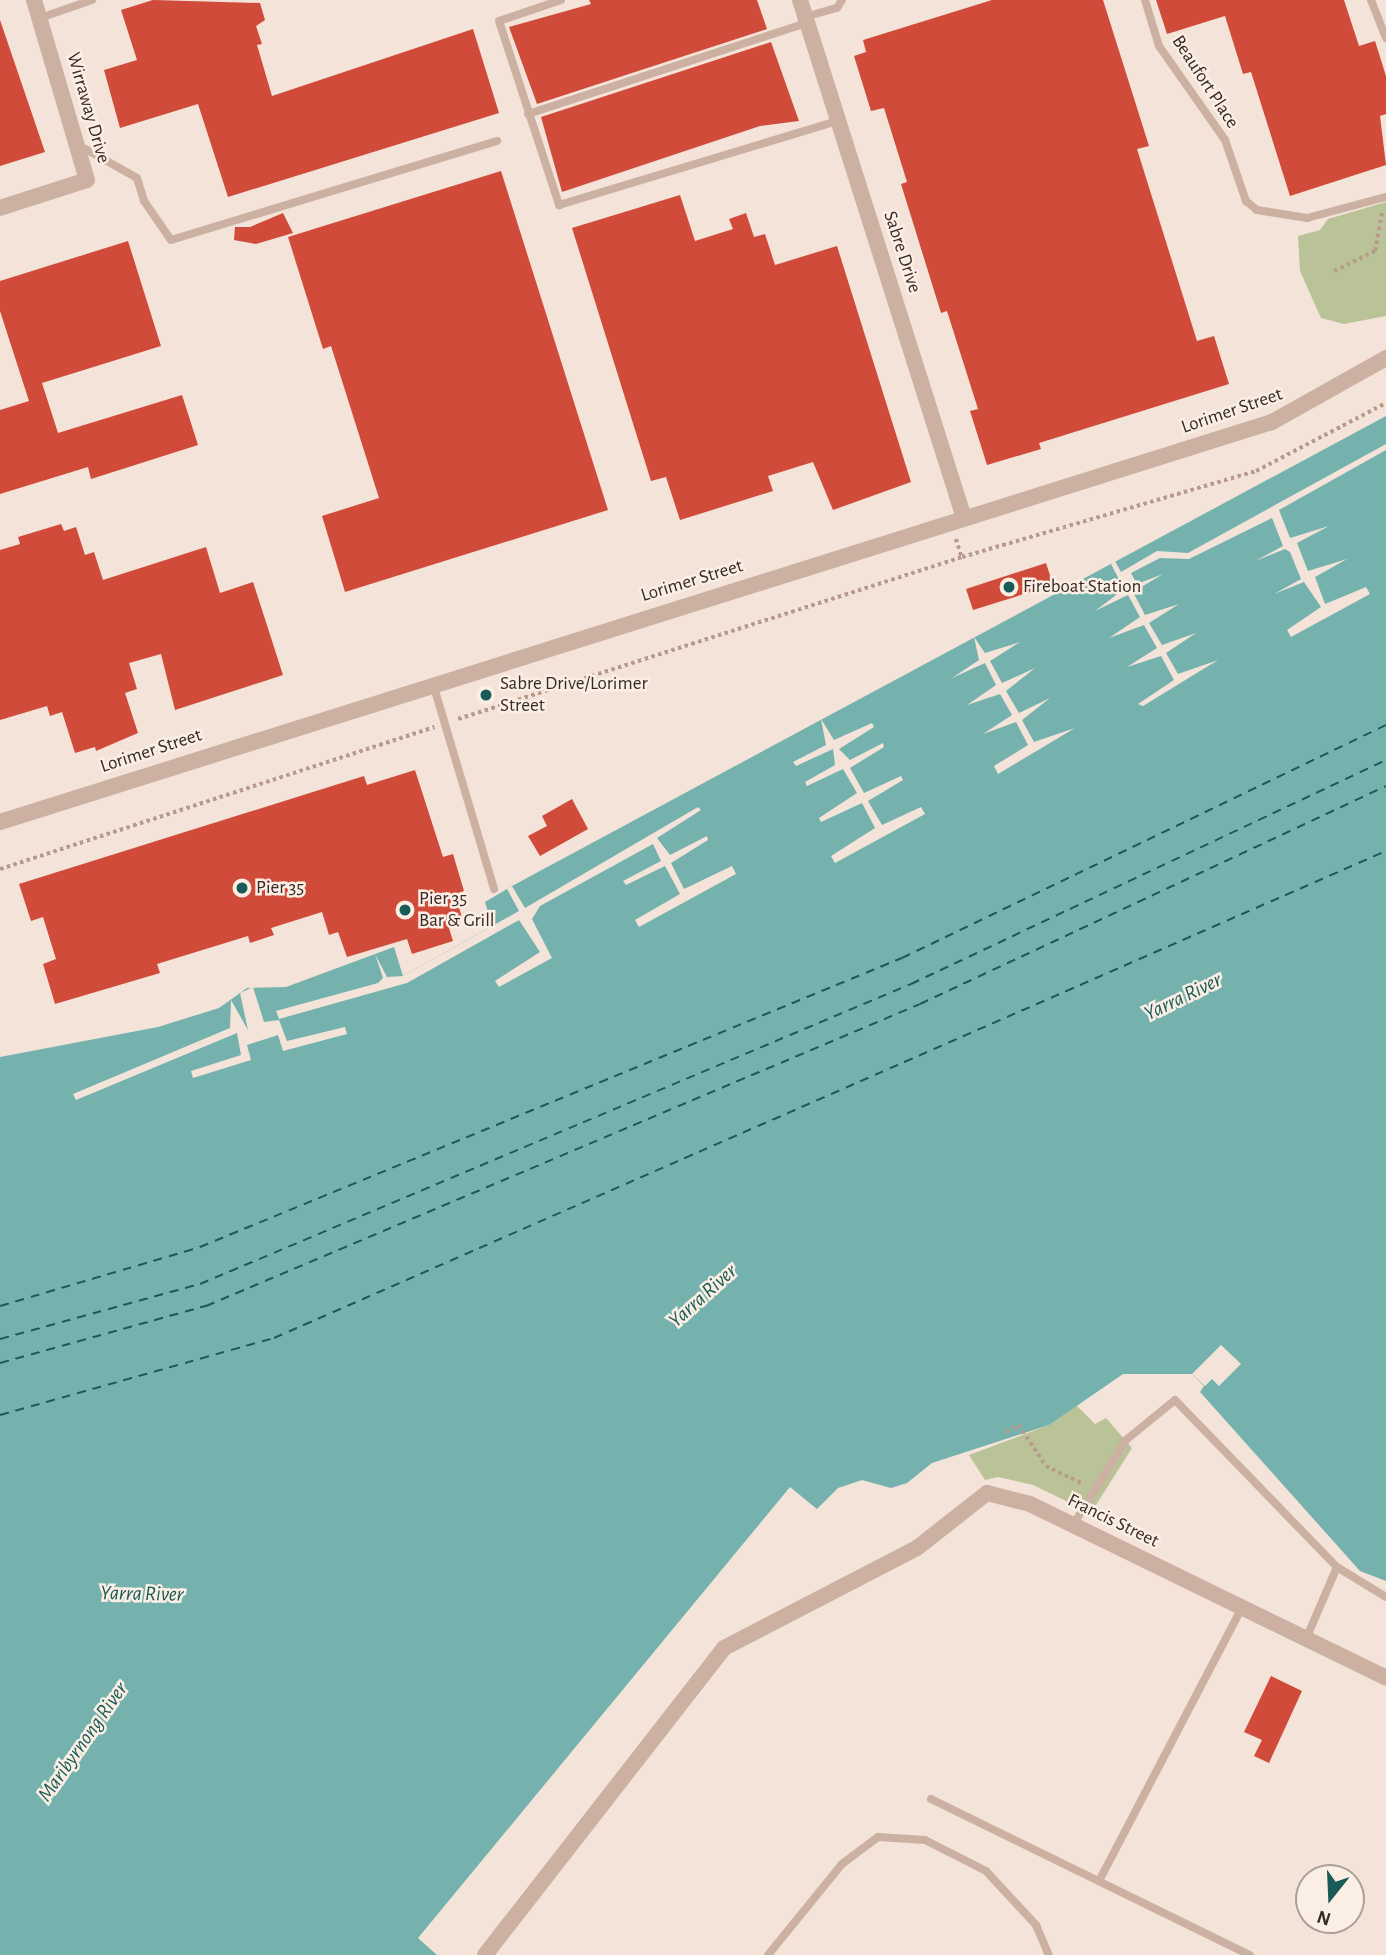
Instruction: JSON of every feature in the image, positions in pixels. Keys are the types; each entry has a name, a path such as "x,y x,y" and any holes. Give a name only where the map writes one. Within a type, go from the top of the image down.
{"street":[{"name":"Wirraway Drive","path":"0,208 87,180 80,146 34,0"},
{"name":"Sabre Drive","path":"800,0 964,518"},
{"name":"Lorimer Street","path":"0,822 1284,417 1386,358"},
{"name":"Francis Street","path":"485,1955 724,1648 917,1548 987,1493 1007,1494 1386,1678"}],"lane":[{"path":"40,18 92,0"},
{"path":"561,0 499,21 559,205 838,121"},
{"path":"528,114 806,20 836,8 842,0"},
{"name":"Beaufort Place","path":"1145,0 1160,46 1225,140 1246,201 1257,211 1307,218 1386,197"},
{"path":"1371,0 1386,38"},
{"path":"80,146 137,178 144,201 172,240 497,141"},
{"path":"433,684 494,889"},
{"path":"1073,1525 1126,1440 1175,1400 1337,1567 1386,1597"},
{"path":"1306,1639 1337,1567"},
{"path":"1099,1881 1242,1608"},
{"path":"931,1799 1250,1955"},
{"path":"768,1955 842,1864 878,1837 925,1840 986,1871 1036,1925 1049,1955"}],"path":[{"path":"1334,271 1375,251 1386,197"},
{"path":"0,869 962,557 1256,471 1386,403"},
{"path":"1006,1432 1019,1424 1046,1466 1086,1486"}],"green space":[{"path":"1386,202 1386,316 1344,324 1321,318 1300,271 1298,236 1320,230 1328,219"},
{"path":"1075,1404 1095,1424 1106,1418 1132,1448 1091,1513 1033,1485 998,1477 985,1480 969,1455 1049,1425"}],"water":[{"path":"1386,416 1386,1581 1360,1571 1200,1392 1204,1386 1192,1374 1123,1374 1049,1425 932,1463 907,1483 891,1488 862,1480 838,1488 817,1509 790,1487 418,1938 437,1955 0,1955 0,1057 158,1027 219,1008 247,988 286,987 394,947 403,976 492,926 485,902 512,886"}],"pier":[{"path":"1386,444 1386,450 1279,510 1290,538 1329,526 1297,543 1308,571 1347,559 1315,577 1325,604 1366,587 1370,594 1291,637 1287,630 1321,607 1304,582 1274,594 1301,579 1290,552 1285,549 1255,561 1283,546 1272,518 1189,559 1160,558 1131,573 1137,584 1163,574 1133,592 1145,615 1179,604 1149,623 1162,645 1196,633 1166,653 1178,674 1218,660 1143,706 1138,704 1174,680 1161,656 1127,667 1157,648 1144,625 1109,638 1140,617 1128,595 1095,611 1124,589 1111,564 1115,561 1121,572 1157,551 1188,553"},
{"path":"974,637 985,653 1020,642 990,661 1002,683 1035,668 1006,691 1019,713 1050,698 1022,720 1034,742 1075,728 998,774 994,766 1028,745 1016,722 983,734 1012,715 1000,694 967,705 996,685 985,663 952,678 979,660"},
{"path":"821,719 834,740 872,723 874,727 839,749 850,760 883,743 884,747 850,768 864,793 901,776 903,780 868,801 882,825 921,807 925,814 835,863 831,856 875,828 862,803 821,822 819,818 857,793 843,769 807,786 805,782 835,765 833,749 796,766 793,762 826,745"},
{"path":"698,807 701,810 657,838 670,855 707,836 708,840 671,863 684,889 732,866 736,874 639,927 635,920 680,894 665,866 626,885 623,881 661,861 653,844 540,906 532,919 552,958 499,987 495,981 540,952 519,920 407,983 279,1019 276,1011 378,983 383,978 375,954 387,977 403,976 519,911 507,889 512,886 525,908"},
{"path":"253,987 264,1022 279,1020 287,1041 345,1027 347,1034 283,1051 278,1035 247,1045 251,1060 193,1078 191,1071 241,1055 237,1033 76,1100 73,1094 230,1028 231,1000 248,1030 240,993"},
{"path":"1221,1345 1241,1364 1219,1386 1212,1379 1205,1386 1192,1374"}],"building":[{"path":"153,0 260,3 265,20 256,26 262,44 257,45 272,96 473,29 499,113 228,197 198,104 120,128 104,70 137,60 121,10"},
{"path":"589,0 757,0 767,29 537,104 509,27 591,4"},
{"path":"992,0 1103,0 1149,146 1137,149 1197,341 1214,336 1229,384 1039,443 1041,449 987,465 970,411 978,409 947,311 941,313 901,184 907,182 884,108 871,111 854,56 866,52 863,40"},
{"path":"1156,0 1344,0 1359,46 1375,41 1386,76 1386,114 1380,116 1386,165 1290,196 1251,72 1243,74 1225,16 1167,34"},
{"path":"0,20 45,152 0,166"},
{"path":"771,42 799,121 760,126 562,192 541,117"},
{"path":"501,171 608,510 345,592 322,516 379,498 331,346 323,349 288,237"},
{"path":"680,195 695,241 733,229 729,219 746,213 754,237 765,234 775,265 837,246 911,482 833,510 813,462 768,476 773,491 680,520 666,477 651,481 572,228"},
{"path":"283,213 293,233 256,244 234,240 235,227 250,227"},
{"path":"128,241 161,346 42,383 58,433 182,395 198,445 91,479 88,467 0,494 0,410 29,401 0,311 0,281"},
{"path":"61,524 64,531 76,527 85,555 94,552 103,580 206,547 220,593 253,582 283,675 175,710 161,654 129,663 137,689 125,693 138,733 96,751 95,747 75,753 62,712 50,716 47,706 0,720 0,550 20,544 18,537"},
{"name":"Fireboat Station","path":"1046,563 1053,585 973,610 966,589"},
{"name":"Pier 35","path":"415,770 443,857 453,854 464,891 455,894 463,921 448,925 453,941 412,954 407,939 347,957 338,932 329,935 322,912 271,928 274,935 250,943 248,936 157,964 160,973 55,1004 43,964 56,959 43,917 31,921 19,884 364,776 367,785"},
{"path":"572,799 588,829 540,856 528,836 547,826 542,816"},
{"path":"1271,1676 1302,1691 1269,1763 1254,1756 1262,1740 1244,1732"}],"ferry route":[{"path":"0,1306 200,1247 902,958 1386,725"},
{"path":"0,1339 200,1284 911,984 1386,760"},
{"path":"0,1363 206,1306 920,1004 1386,786"},
{"path":"0,1415 274,1338 1386,851"}],"place":[{"name":"Fireboat Station","path":"1009,587"},
{"name":"Sabre Drive/Lorimer Street","path":"486,695"},
{"name":"Pier 35","path":"242,888"},
{"name":"Pier 35 Bar & Grill","path":"405,910"}],"water label":[{"name":"Yarra River","path":"1183,997"},
{"name":"Yarra River","path":"703,1296"},
{"name":"Yarra River","path":"142,1594"},
{"name":"Maribyrnong River","path":"83,1742"}]}
